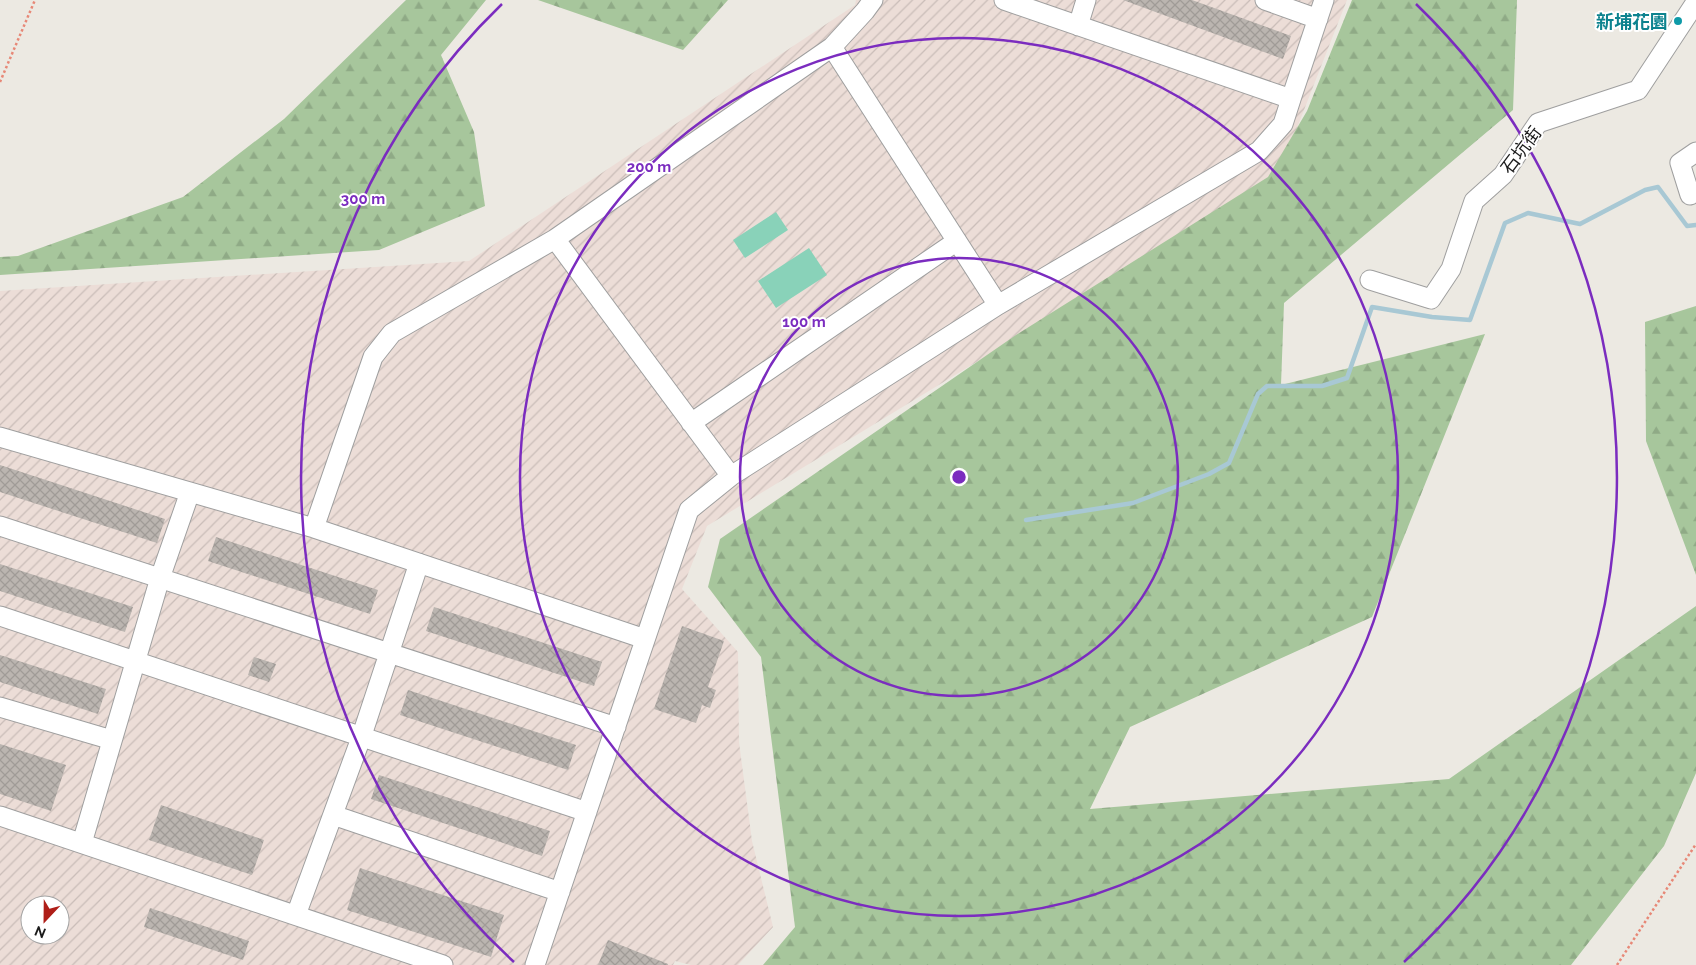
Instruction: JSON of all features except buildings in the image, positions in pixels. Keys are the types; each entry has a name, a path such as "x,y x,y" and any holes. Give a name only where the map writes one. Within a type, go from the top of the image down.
{"street":[{"path":"314,528 373,357 392,332 554,239 832,47 873,0"},
{"path":"1004,0 1291,99"},
{"path":"1078,26 1086,0"},
{"path":"1265,0 1318,19"},
{"path":"535,965 690,510 731,476 998,305 1260,151 1283,124 1324,0"},
{"name":"石坑街","path":"1370,280 1431,299 1452,269 1474,201 1504,175 1538,123 1638,90 1695,6"},
{"path":"832,47 998,305"},
{"path":"1690,195 1680,163 1696,152"},
{"path":"554,239 731,476"},
{"path":"691,423 957,241"},
{"path":"0,437 314,528 645,639"},
{"path":"82,843 160,578 190,492"},
{"path":"0,526 616,727"},
{"path":"296,916 361,738 419,564"},
{"path":"0,616 587,812"},
{"path":"0,706 112,740"},
{"path":"333,815 560,892"},
{"path":"0,816 443,965"}],"path":[{"path":"0,82 35,0"},
{"path":"1616,965 1696,844"}],"shaded area":[{"path":"856,0 1347,0 1277,179 707,526 682,589 738,652 739,742 752,841 773,927 738,965 691,965 675,961 673,965 0,965 0,291 469,261 855,5"}],"green space":[{"path":"406,0 486,0 441,55 474,132 485,206 379,250 0,275 0,257 18,256 183,197 284,119"},
{"path":"538,0 728,0 683,50"},
{"path":"1352,0 1517,0 1513,110 1284,303 1281,385 1485,334 1372,617 1130,727 1090,809 1449,779 1696,606 1696,773 1664,846 1571,965 763,965 795,927 761,657 708,587 720,539 1016,335 1268,177 1307,111"},
{"path":"776,212 788,230 745,258 733,240"},
{"path":"809,248 827,275 776,308 758,281"},
{"path":"1696,306 1696,575 1646,441 1645,322"}],"waterway":[{"path":"1026,520 1133,503 1209,474 1229,463 1258,394 1267,386 1322,386 1347,378 1372,307 1432,317 1470,320 1505,223 1528,213 1580,224 1645,190 1658,187 1687,226 1696,225"}],"place":[{"name":"新埔花園","path":"1678,21"}]}
